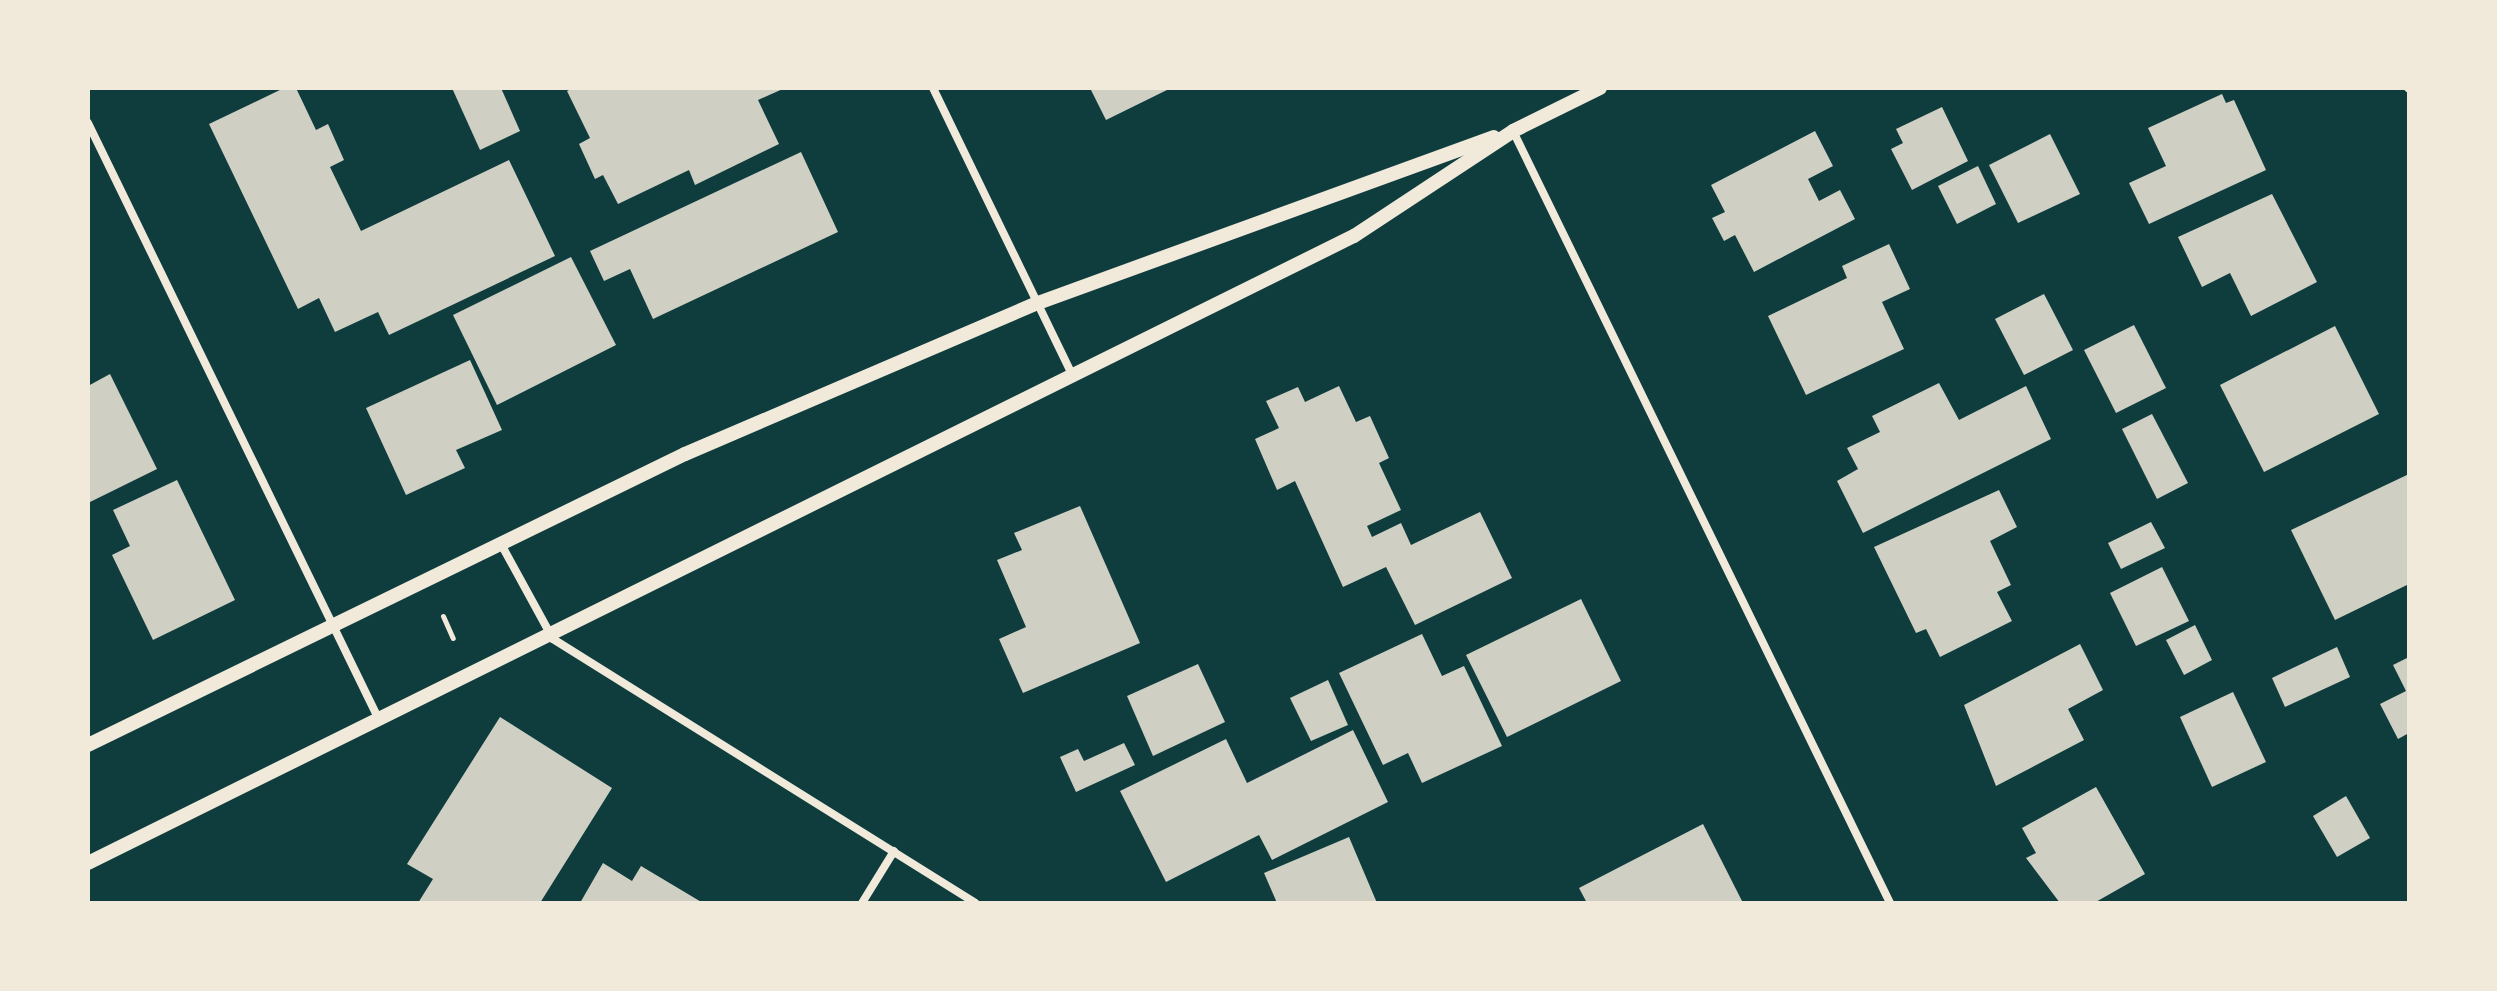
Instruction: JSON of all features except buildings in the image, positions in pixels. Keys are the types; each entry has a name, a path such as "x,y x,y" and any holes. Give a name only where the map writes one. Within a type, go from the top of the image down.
{"street":[{"path":"933,88 1074,378"},
{"path":"88,745 685,454 1038,303 1513,131 1600,88"},
{"path":"88,123 379,720"},
{"path":"88,863 379,720 553,639 1354,236 1513,131"},
{"path":"1513,131 1890,903"},
{"path":"501,544 553,639 975,903"},
{"path":"862,903 894,851"}],"path":[{"path":"439,608 453,638"}]}
